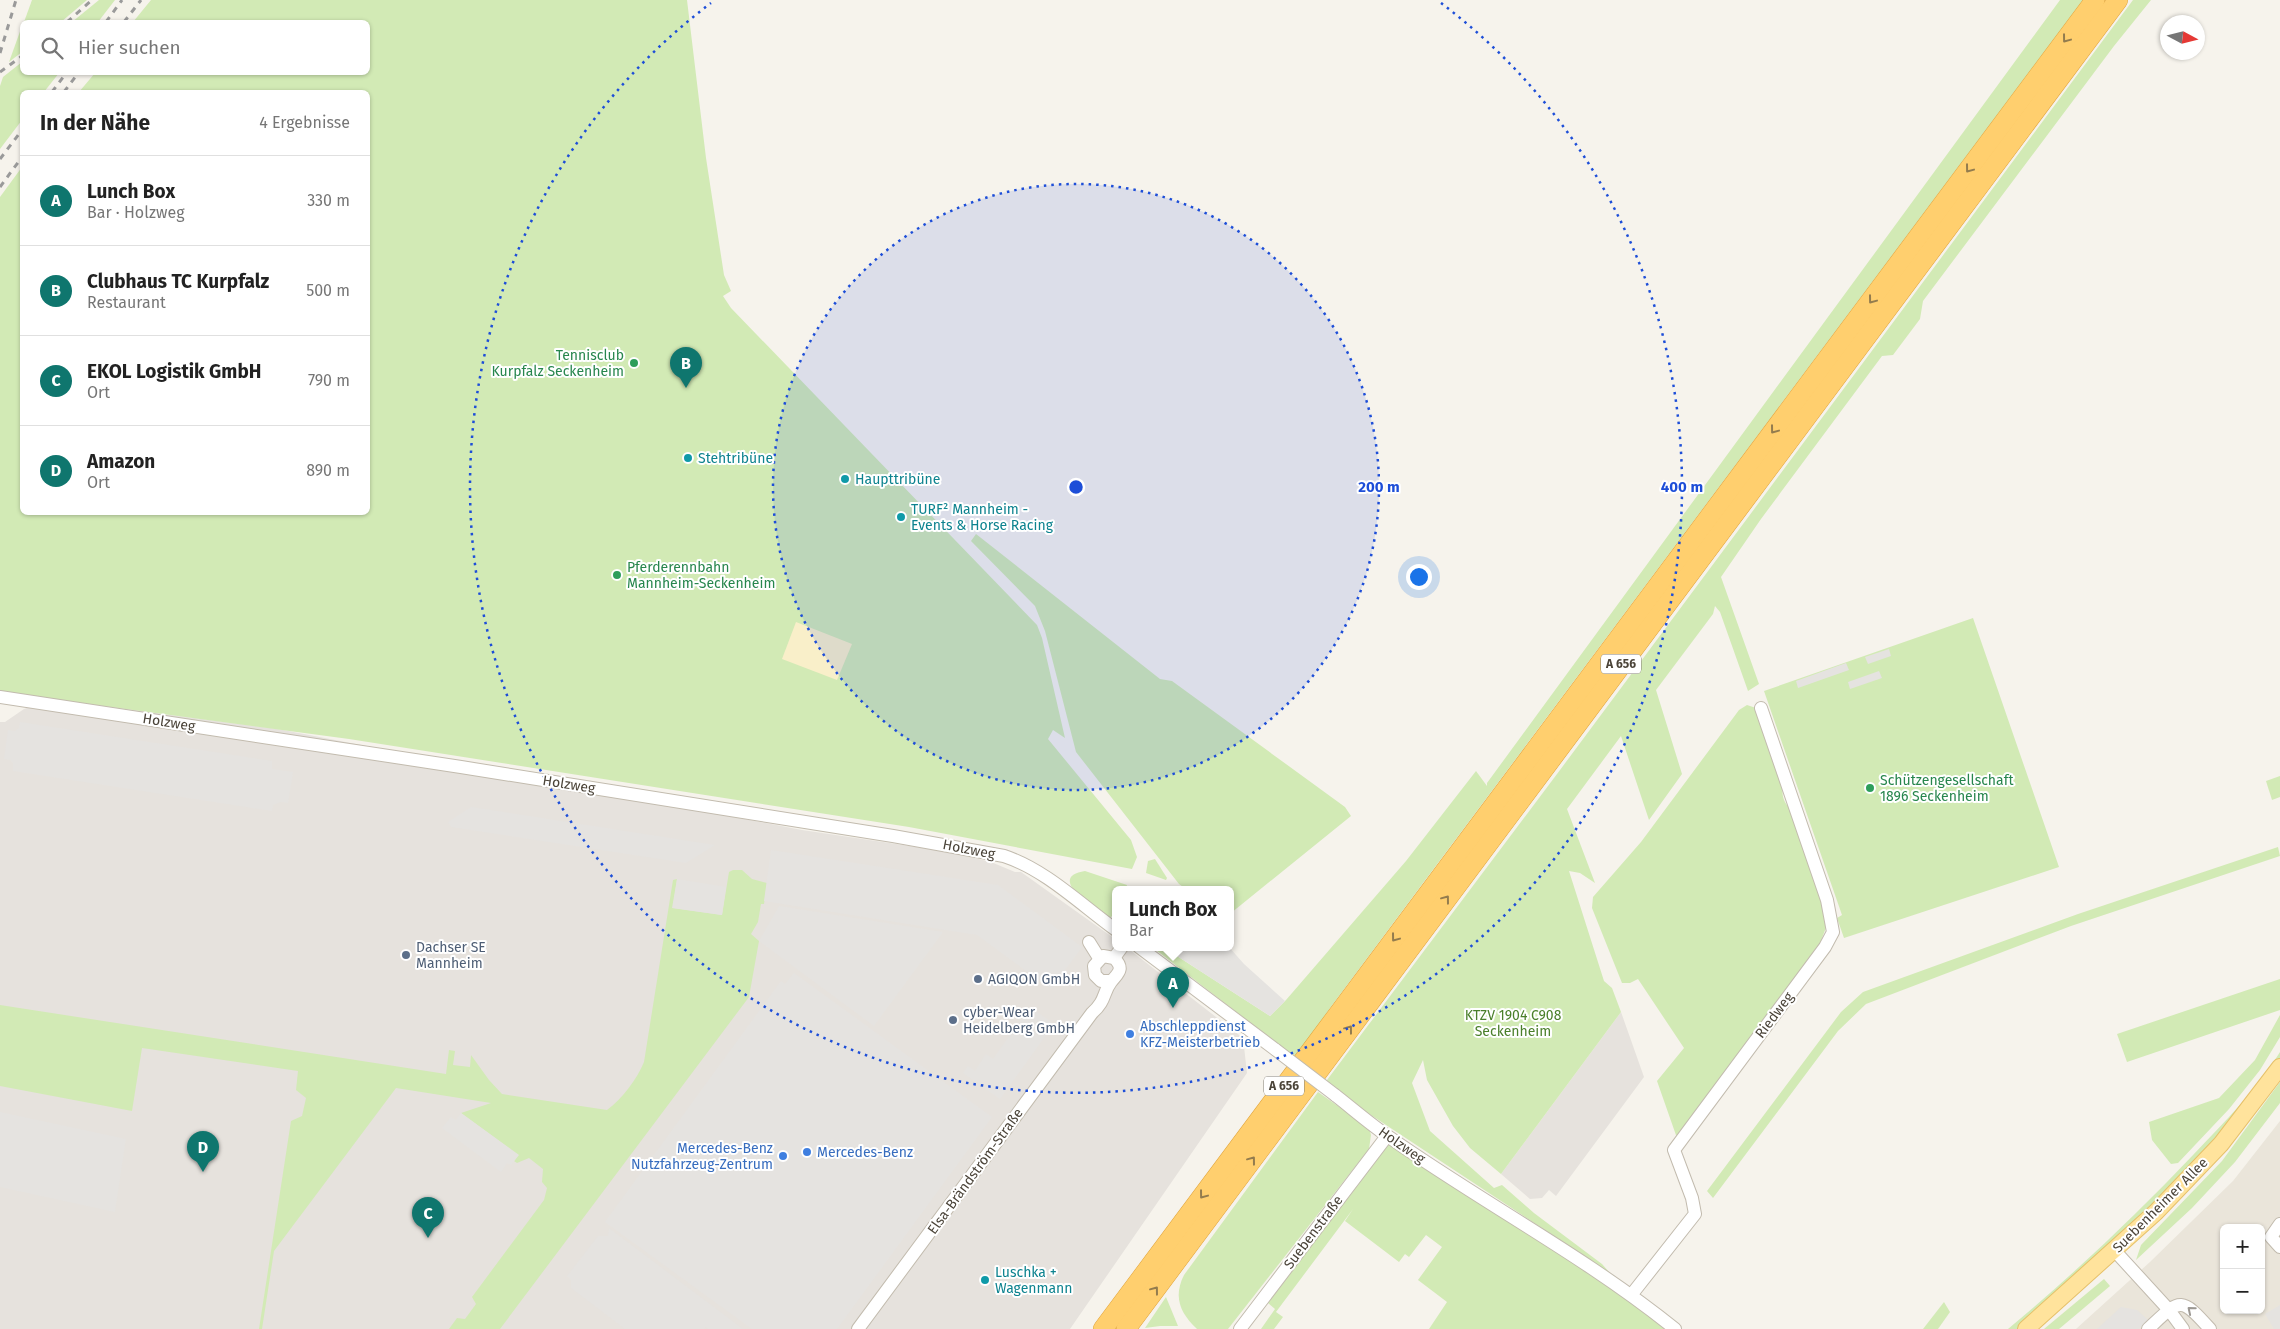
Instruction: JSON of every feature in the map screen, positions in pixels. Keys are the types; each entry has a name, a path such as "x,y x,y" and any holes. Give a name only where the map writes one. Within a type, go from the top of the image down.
{"highway":[{"name":"A 656","path":"1103,1329 2095,0"},
{"name":"A 656","path":"1126,1329 2118,0"}],"main road":[{"name":"Suebenheimer Allee","path":"2026,1329 2118,1255 2221,1144 2280,1067"},
{"name":"Suebenheimer Allee","path":"2037,1329 2118,1255 2216,1160 2280,1078"}],"street":[{"name":"Holzweg","path":"0,697 461,767 893,836 1004,856 1022,862 1038,872 1112,927"},
{"name":"Riedweg","path":"1632,1294 1695,1214 1692,1198 1674,1150 1825,947 1833,932 1827,900 1761,708"},
{"path":"1089,942 1099,958"},
{"path":"1114,958 1119,951"},
{"name":"Holzweg","path":"1144,951 1387,1136 1632,1294 1675,1329"},
{"path":"1106,956 1114,958 1119,963 1120,970 1117,977 1105,982 1098,979 1095,976 1094,966 1099,958 1106,956"},
{"name":"Elsa-Brändström-Straße","path":"1092,1013 1098,979"},
{"name":"Elsa-Brändström-Straße","path":"858,1329 1092,1013 1104,1000 1111,981"},
{"name":"Suebenstraße","path":"1240,1329 1387,1136"},
{"path":"2280,1224 2266,1240 2280,1247"},
{"path":"2118,1255 2169,1310 2183,1329"},
{"path":"2148,1329 2169,1310 2179,1304 2188,1306 2210,1329"}],"shaded area":[{"path":"1889,649 1891,656 1868,664 1865,657"},
{"path":"1846,663 1849,670 1798,688 1796,681"},
{"path":"1879,671 1882,678 1850,689 1848,682"},
{"path":"51,699 278,729 802,830 950,852 991,862 1015,872 1021,872 1112,937 1112,951 1131,951 1243,1038 1247,1073 1070,1329 0,1329 0,722 5,722 24,709"},
{"path":"20,722 272,761 272,769 293,772 288,803 281,802 273,805 272,811 13,771 13,763 10,760 4,759 8,730 15,731 19,728"},
{"path":"471,807 715,845 686,863 451,827 448,822"},
{"path":"771,850 998,885 1082,947 1051,989 977,935 764,901"},
{"path":"677,879 726,887 722,915 672,908"},
{"path":"779,906 943,932 874,1026 759,941"},
{"path":"1169,951 1233,951 1285,1001 1270,1016"},
{"path":"794,973 992,1117 837,1329 752,1329 605,1222 781,981 785,984"},
{"path":"1030,1007 1054,1024 1000,1099 963,1073 968,1066 975,1071 986,1054 993,1059"},
{"path":"1621,1012 1644,1077 1556,1196 1549,1190 1542,1198 1530,1199 1501,1174"},
{"path":"0,1112 126,1139 115,1212 0,1187"},
{"path":"461,1113 519,1155 511,1165 507,1163 501,1172 442,1128 451,1117 456,1120"},
{"path":"2280,1121 2280,1329 2076,1329 2150,1262 2233,1181"},
{"path":"609,1228 743,1329 708,1329 705,1327 704,1329 625,1329 571,1288 571,1280 567,1276 598,1236 608,1236"},
{"path":"2280,1305 2280,1329 2274,1329 2265,1314"},
{"path":"2121,1307 2137,1310 2148,1320 2139,1329 2097,1329"}],"green space":[{"path":"32,0 87,0 63,20 25,20"},
{"path":"99,0 115,0 100,20 74,20"},
{"path":"151,0 687,0 706,158 724,275 731,291 723,296 731,308 1037,625 1042,638 1065,738 1053,730 1048,739 1131,840 1137,857 1132,869 909,827 349,739 51,699 0,702 0,197 20,170 20,515 370,515 370,90 81,90 93,75 370,75 370,20 135,20"},
{"path":"2060,0 2083,0 1330,1008 1296,1058 1157,951 1169,951 1270,1016 1406,861 1476,771 1487,786 1487,783"},
{"name":"KTZV 1904 C908 Seckenheim","path":"2133,0 2151,0 2114,46 1923,301 1920,319 1893,355 1882,356 1761,519 1721,577 1759,684 1748,691 1720,612 1715,606 1713,614 1656,690 1682,774 1649,820 1621,736 1567,809 1595,883 1580,873 1569,871 1604,981 1612,988 1621,1012 1501,1174 1470,1148 1453,1126 1427,1080 1423,1060 1412,1083 1430,1131 1494,1188 1502,1185 1534,1213 1602,1264 1610,1273 1324,1084"},
{"path":"20,32 20,54 9,62"},
{"path":"20,64 20,75 57,75 46,90 20,90 20,123 0,149 0,86 3,77"},
{"path":"976,534 1160,679 1172,681 1345,807 1351,816 1234,911 1234,886 1182,886 1179,884 1076,752 1045,631 1035,606 971,541"},
{"path":"1973,618 2059,867 1844,938 1837,918 1842,915 1764,691"},
{"path":"1747,705 1756,708 1783,787 1784,800 1793,811 1823,905 1827,925 1817,951 1677,1138 1657,1081 1684,1048 1638,979 1630,983 1622,983 1592,908 1593,897 1641,842 1739,710"},
{"path":"2280,776 2280,797 2272,800 2266,781"},
{"path":"2278,847 2280,856 2071,926 1866,1004 1838,1031 1713,1198 1707,1191 1841,1012 1863,992 2078,914"},
{"path":"1155,859 1167,878 1166,880 1146,873 1148,861"},
{"path":"742,870 752,879 767,883 764,904 761,904 758,922 751,934 759,941 749,997 500,1329 449,1329 457,1318 465,1319 476,1304 472,1297 544,1200 547,1188 542,1182 543,1169 529,1158 517,1163 514,1161 518,1155 461,1113 491,1103 396,1088 274,1251 262,1329 259,1329 291,1121 302,1116 306,1098 296,1090 298,1071 142,1048 132,1111 0,1086 0,1005 446,1074 449,1050 455,1051 453,1065 470,1067 471,1055 502,1094 607,1110 629,1088 644,1062 673,880 677,879 673,908 722,915 729,872"},
{"path":"1085,871 1127,885 1112,886 1112,916 1108,919 1077,894 1070,880 1074,874"},
{"path":"2280,979 2280,1010 2127,1062 2117,1034"},
{"path":"2280,1015 2280,1037 2260,1070 2229,1109 2178,1163 2171,1164 2152,1140 2149,1122 2219,1098 2255,1060"},
{"path":"2280,1052 2280,1064 2195,1167 2023,1329 2008,1329 2080,1266 2172,1177 2240,1105"},
{"path":"2280,1082 2280,1103 2235,1162 2192,1208 2136,1260 2141,1245 2222,1161"},
{"path":"1318,1092 1369,1128 1371,1135 1369,1149 1228,1329 1197,1329 1186,1317 1180,1304 1179,1290 1184,1275"},
{"path":"1389,1144 1431,1167 1671,1329 1429,1329 1447,1302 1418,1280 1442,1247 1426,1235 1409,1257 1405,1254 1399,1262 1345,1221 1353,1209 1276,1312 1283,1317 1274,1329 1261,1329 1275,1309 1268,1303"},
{"path":"2104,1279 2110,1286 2059,1329 2044,1329"},
{"path":"1166,1297 1178,1326 1145,1328"},
{"path":"1944,1302 1950,1312 1938,1329 1923,1329"}],"sand":[{"path":"796,622 852,644 837,680 782,659"}],"railway":[{"path":"0,53 16,0"},
{"path":"69,20 92,0"},
{"path":"107,20 122,0"},
{"path":"126,20 141,0"},
{"path":"0,72 20,57"},
{"path":"54,90 65,75"},
{"path":"66,90 77,75"},
{"path":"0,159 20,133"},
{"path":"0,187 20,160"}],"place":[{"name":"Tennisclub Kurpfalz Seckenheim","path":"634,363"},
{"name":"Clubhaus TC Kurpfalz","path":"686,388"},
{"name":"Stehtribüne","path":"688,458"},
{"name":"Haupttribüne","path":"845,479"},
{"name":"TURF² Mannheim - Events & Horse Racing","path":"901,517"},
{"name":"Pferderennbahn Mannheim-Seckenheim","path":"617,575"},
{"name":"Schützengesellschaft 1896 Seckenheim","path":"1870,788"},
{"name":"Dachser SE Mannheim","path":"406,955"},
{"name":"AGIQON GmbH","path":"978,979"},
{"name":"Lunch Box","path":"1173,1008"},
{"name":"cyber-Wear Heidelberg GmbH","path":"953,1020"},
{"name":"Abschleppdienst KFZ-Meisterbetrieb","path":"1130,1034"},
{"name":"Mercedes-Benz","path":"807,1152"},
{"name":"Mercedes-Benz Nutzfahrzeug-Zentrum","path":"783,1156"},
{"name":"Amazon","path":"203,1172"},
{"name":"EKOL Logistik GmbH","path":"428,1238"},
{"name":"Luschka + Wagenmann","path":"985,1280"}]}
